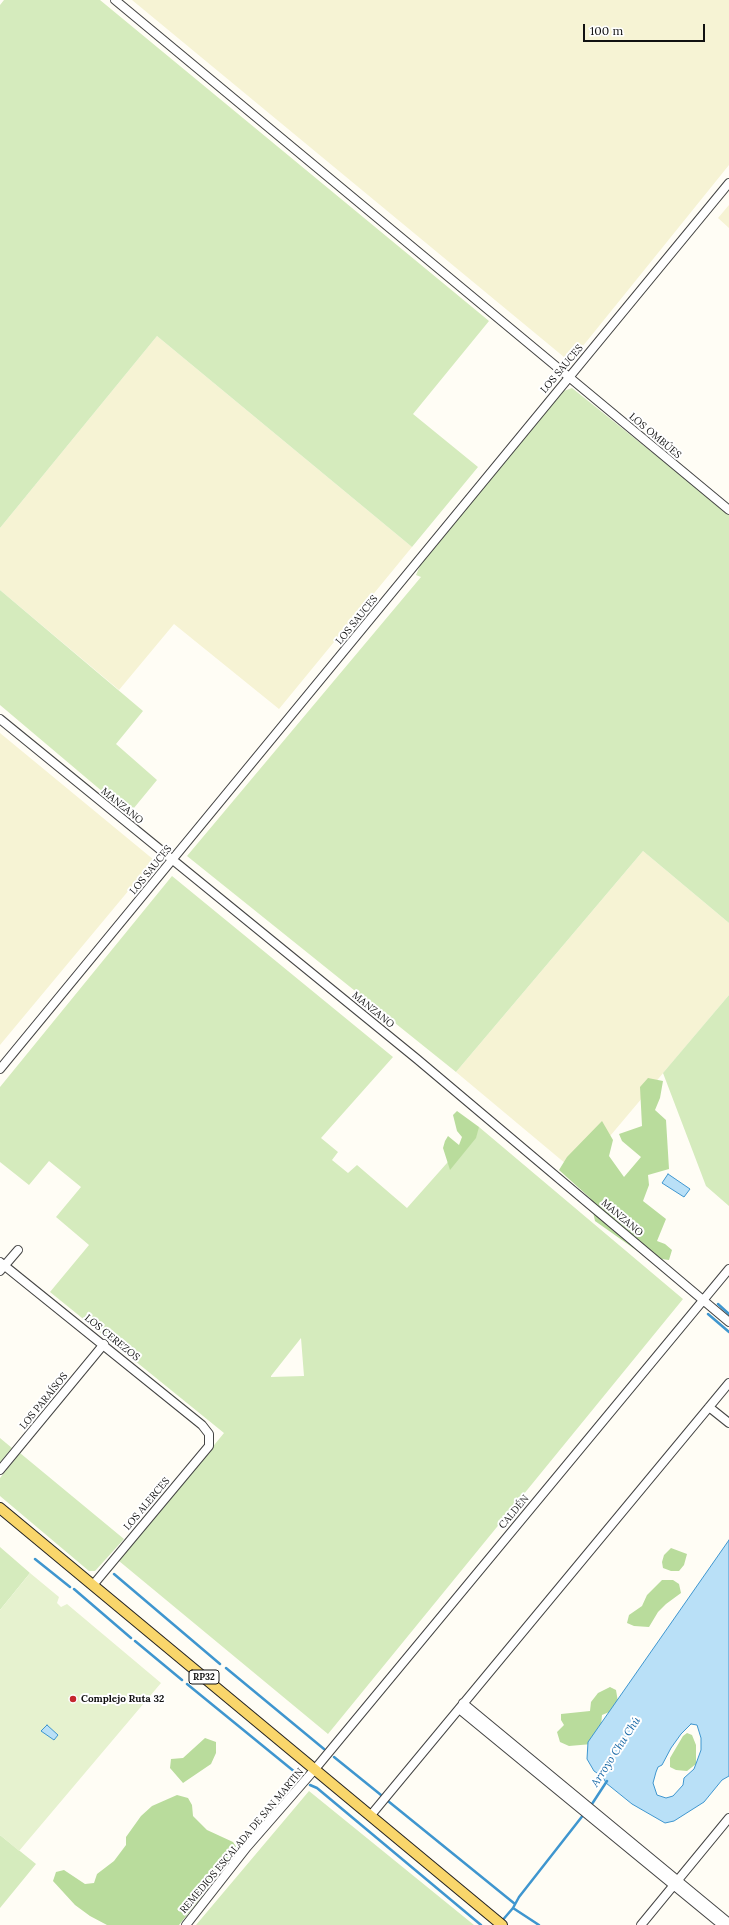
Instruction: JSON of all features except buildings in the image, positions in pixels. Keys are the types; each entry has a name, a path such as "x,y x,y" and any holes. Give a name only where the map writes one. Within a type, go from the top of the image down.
{"main road":[{"name":"RP32","path":"0,1508 499,1922"}],"street":[{"name":"LOS OMBÚES","path":"114,0 729,510"},
{"name":"LOS SAUCES","path":"0,1069 729,183"},
{"name":"MANZANO","path":"0,719 417,1059 729,1322"},
{"path":"2,1266 18,1250"},
{"name":"LOS CEREZOS","path":"2,1266 104,1344 202,1425 209,1434"},
{"name":"CALDÉN","path":"315,1769 729,1269"},
{"name":"LOS PARAÍSOS","path":"0,1470 104,1344"},
{"path":"371,1816 729,1383"},
{"path":"709,1407 729,1423"},
{"name":"LOS ALERCES","path":"93,1585 209,1446 209,1434"},
{"path":"461,1706 676,1883 729,1923"},
{"name":"REMEDIOS ESCALADA DE SAN MARTIN","path":"186,1925 247,1847 315,1769"},
{"path":"641,1925 729,1818"},
{"path":"676,1883 722,1925"}],"shaded area":[{"path":"132,0 729,0 729,165 570,362"},
{"path":"729,205 729,228 718,218"},
{"path":"157,336 412,547 279,709 174,624 119,690 0,590 0,528"},
{"path":"0,733 154,860 0,1045"},
{"path":"643,851 729,923 729,995 578,1174 456,1072"}],"green space":[{"path":"4,0 100,0 489,321 413,414 478,467 412,547 157,336 0,528 0,5"},
{"path":"572,388 729,514 729,923 643,851 456,1072 187,856 421,577 416,575 422,561 561,392"},
{"path":"0,590 143,711 116,744 157,780 129,814 0,705"},
{"path":"172,876 393,1057 321,1138 338,1152 332,1160 348,1173 357,1165 407,1208 479,1127 683,1299 328,1734 119,1561 224,1433 50,1292 89,1245 56,1217 81,1187 49,1161 29,1185 0,1162 0,1087","holes":["301,1338 304,1376 271,1377"]},
{"path":"729,995 729,1206 706,1186 663,1073"},
{"path":"648,1078 663,1081 660,1098 655,1110 666,1120 669,1169 648,1175 649,1185 643,1201 666,1219 657,1241 665,1244 672,1250 669,1260 646,1257 595,1221 590,1198 559,1170 567,1157 602,1121 613,1140 609,1156 624,1177 641,1157 622,1141 619,1134 642,1126 640,1087"},
{"path":"457,1111 479,1127 476,1138 450,1170 443,1148 448,1136 459,1145 462,1137 457,1131 453,1115"},
{"path":"0,1438 12,1448 0,1463"},
{"path":"20,1453 124,1539 95,1571 89,1571 0,1496 0,1478"},
{"path":"0,1547 30,1573 0,1610"},
{"path":"671,1548 687,1554 684,1565 679,1571 671,1571 663,1568 662,1562 664,1555"},
{"name":"Complejo Ruta 32","path":"30,1573 59,1597 57,1603 61,1607 67,1604 161,1683 19,1851 0,1835 0,1610"},
{"path":"662,1580 673,1580 679,1584 681,1593 658,1612 649,1627 634,1626 627,1623 629,1615 642,1606 647,1595"},
{"path":"610,1687 616,1690 618,1702 614,1710 602,1715 601,1726 592,1744 569,1746 560,1742 557,1732 564,1725 561,1720 561,1714 590,1711 591,1702 598,1693"},
{"path":"687,1733 692,1735 696,1745 696,1764 687,1771 676,1770 670,1767 670,1758 683,1736"},
{"path":"205,1738 216,1742 216,1753 211,1764 183,1783 170,1768 171,1759 183,1758"},
{"path":"309,1791 474,1925 196,1925"},
{"path":"177,1795 188,1798 192,1805 193,1816 207,1830 233,1842 239,1851 224,1868 212,1871 211,1885 179,1925 107,1925 90,1916 75,1905 53,1881 56,1872 64,1870 85,1884 94,1883 97,1874 114,1861 126,1845 126,1837 141,1816 152,1806"},
{"path":"0,1835 36,1864 0,1908"}],"water":[{"path":"668,1174 690,1189 684,1197 662,1183"},
{"path":"729,1540 729,1776 722,1780 704,1802 674,1821 665,1823 632,1804 606,1783 603,1777 594,1771 587,1759 588,1742","holes":["691,1724 697,1725 701,1738 701,1750 694,1769 684,1778 683,1785 673,1796 666,1798 657,1795 653,1783 658,1767 662,1765 671,1748 681,1734"]},
{"path":"47,1725 58,1735 54,1740 41,1731"}],"waterway":[{"path":"718,1304 729,1314"},
{"path":"708,1314 729,1332"},
{"path":"35,1559 70,1587"},
{"path":"114,1574 220,1664"},
{"path":"74,1589 131,1638"},
{"path":"135,1641 182,1680"},
{"path":"226,1668 324,1749"},
{"path":"187,1684 301,1777"},
{"path":"334,1757 381,1795"},
{"name":"Arroyo Chu Chú","path":"590,1807 607,1781"},
{"path":"310,1785 317,1788 481,1925"},
{"path":"388,1801 515,1904"},
{"name":"Arroyo Chu Chú","path":"501,1922 584,1814"},
{"path":"513,1908 539,1925"}],"place":[{"name":"Complejo Ruta 32","path":"73,1699"}]}
